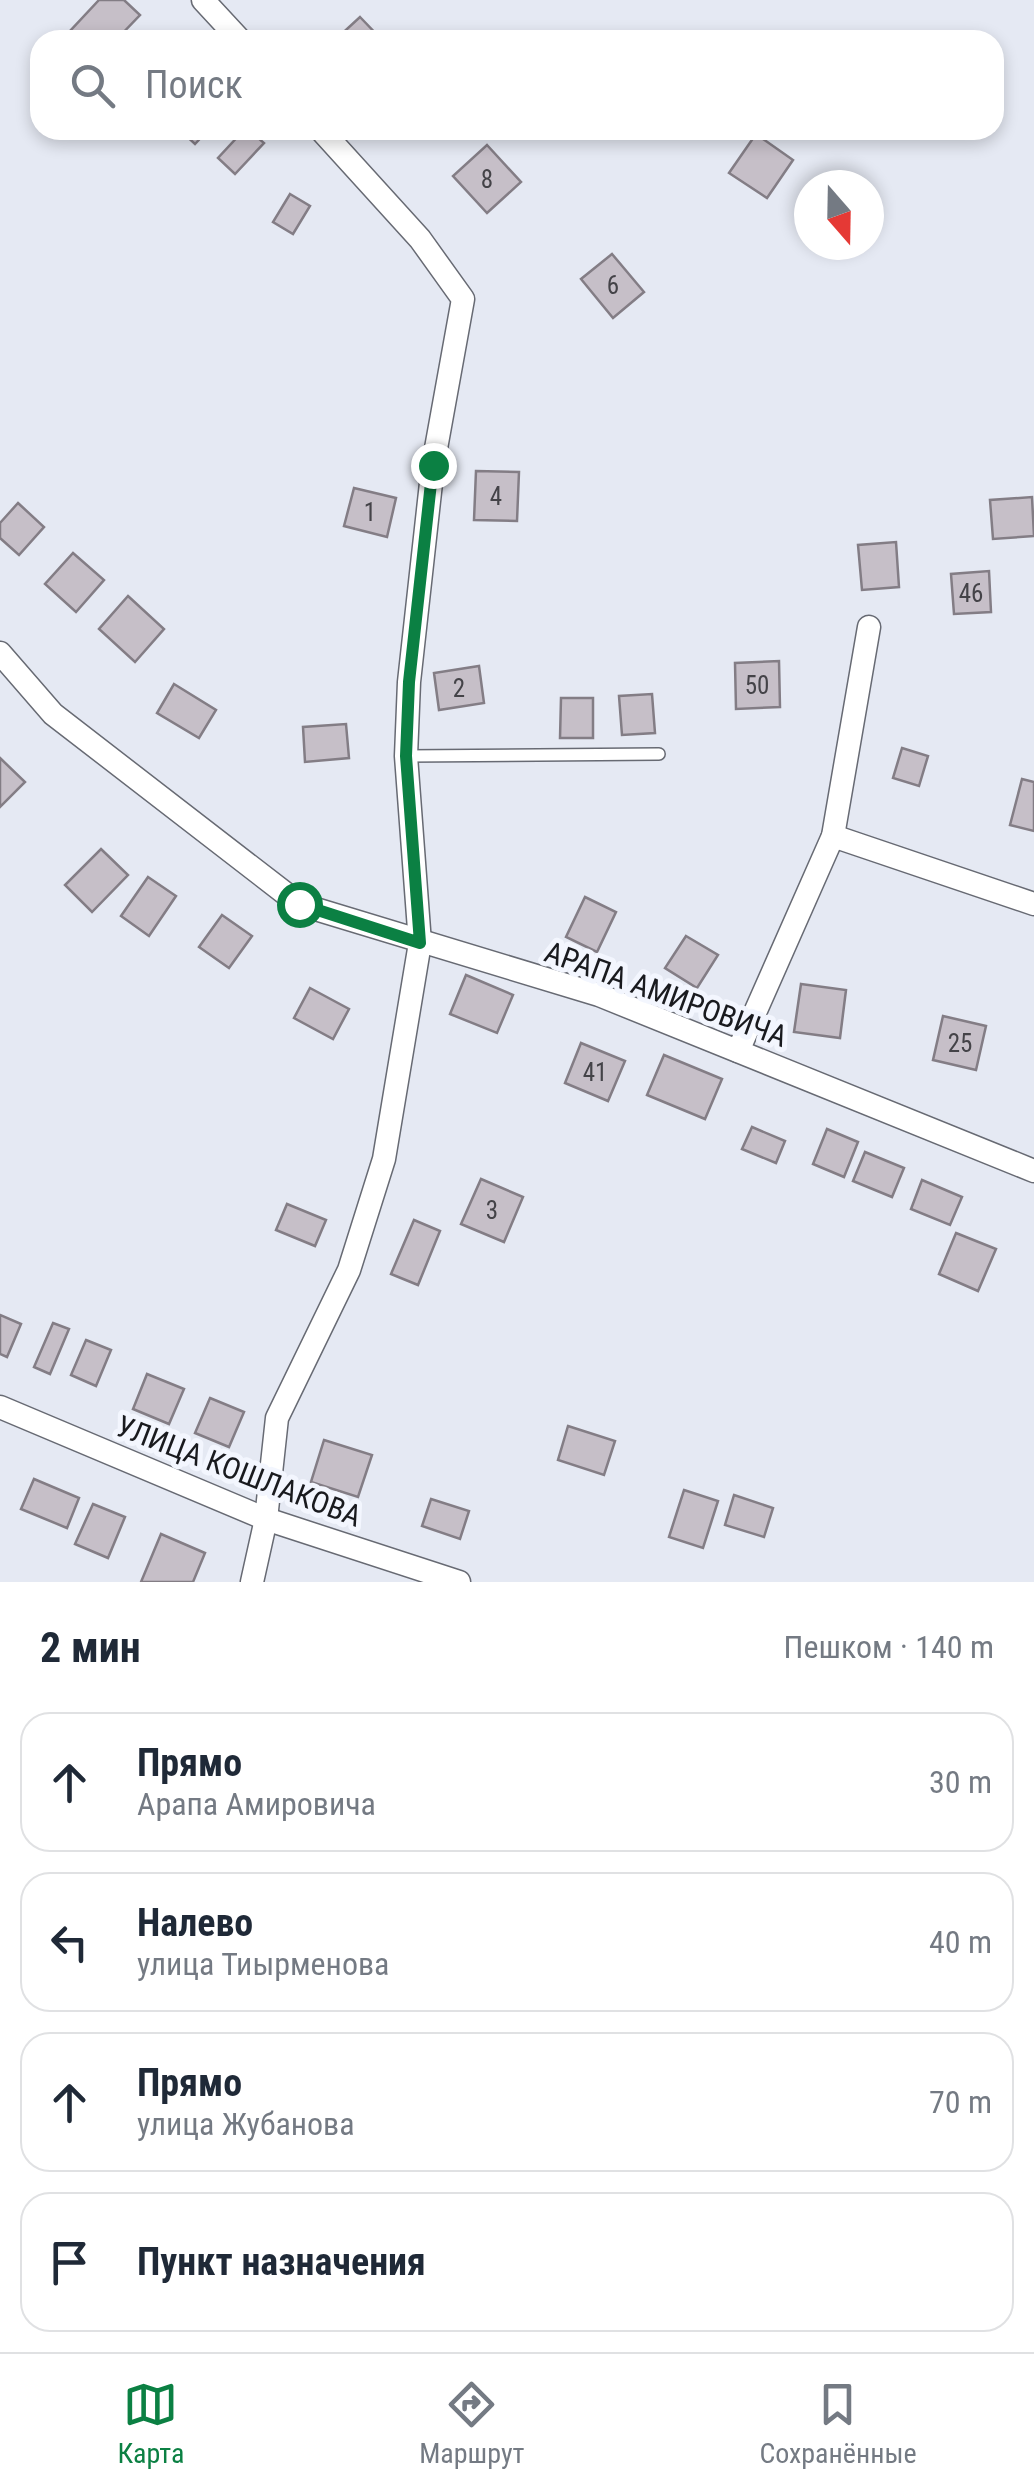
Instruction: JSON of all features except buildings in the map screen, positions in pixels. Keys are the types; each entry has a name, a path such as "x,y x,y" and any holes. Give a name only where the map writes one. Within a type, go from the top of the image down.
{"street":[{"path":"203,0 231,30"},
{"path":"252,1582 266,1519 277,1418 349,1270 384,1159 420,943 406,756 409,682 433,465 463,299 420,239 330,140"},
{"path":"738,1051 833,836 870,628"},
{"name":"АРАПА АМИРОВИЧА","path":"0,654 53,714 299,904 600,995 1034,1170"},
{"path":"833,836 1034,904"},
{"name":"УЛИЦА КОШЛАКОВА","path":"0,1407 266,1519 459,1582"}],"lane":[{"path":"406,756 660,754"}],"route":[{"path":"299,904 420,943 406,756 409,682 433,465"}]}
